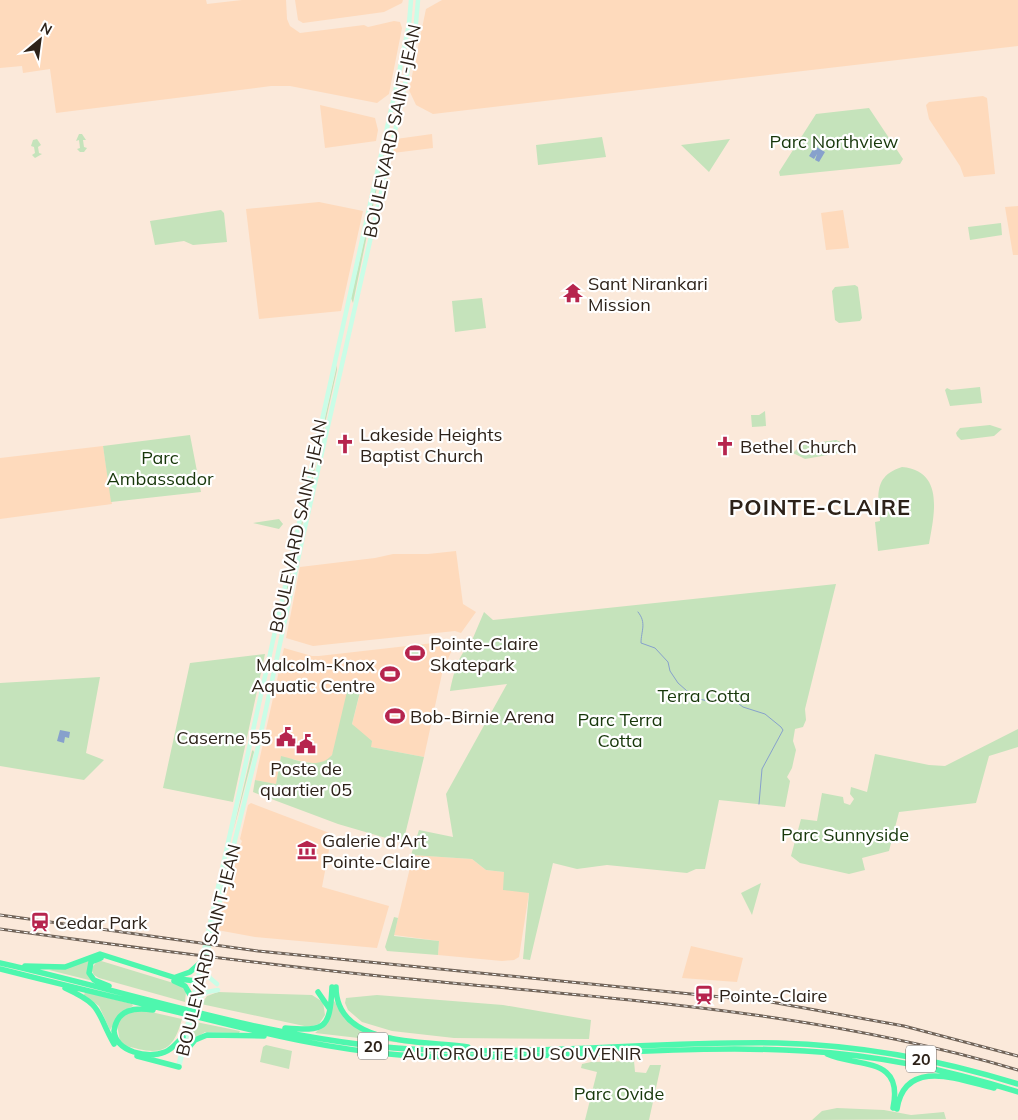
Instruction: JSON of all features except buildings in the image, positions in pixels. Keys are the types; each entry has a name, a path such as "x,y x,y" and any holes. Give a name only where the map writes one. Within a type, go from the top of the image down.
{"highway":[{"path":"13,966 65,967 100,954 174,977 196,981"},
{"path":"122,992 91,977 88,967 92,961 103,958 179,982 187,988 194,1001"},
{"name":"AUTOROUTE DU SOUVENIR","path":"0,963 265,1027 318,1038 384,1047 483,1050 752,1043 814,1045 919,1059 1018,1084"},
{"path":"174,977 203,965"},
{"name":"AUTOROUTE DU SOUVENIR","path":"0,969 279,1037 362,1051 430,1056 753,1049 822,1052 874,1058 932,1068 1018,1092"},
{"path":"52,982 94,1004 119,1049 178,1067"},
{"path":"265,1027 316,1030 326,1022 334,987 337,1002 342,1013 352,1024 366,1031 388,1038 483,1050"},
{"path":"318,992 330,1008"},
{"path":"183,1037 167,1052 149,1054 122,1046 115,1038 114,1028 122,1014 134,1008 185,1014"},
{"path":"184,1053 195,1040 209,1034 279,1037"},
{"path":"822,1052 838,1059 875,1066 887,1072 896,1088 895,1108 906,1086 923,1076 962,1080 1018,1092"}],"main road":[{"name":"BOULEVARD SAINT-JEAN","path":"178,1067 184,1053 189,1022 397,83 409,24 411,0"},
{"name":"BOULEVARD SAINT-JEAN","path":"210,930 256,752 305,526 400,109 415,30 418,0"},
{"name":"BOULEVARD SAINT-JEAN","path":"194,1001 196,981 203,965"},
{"path":"203,965 209,977 217,984"},
{"path":"194,1001 206,993 218,990"},
{"name":"BOULEVARD SAINT-JEAN","path":"178,1067 183,1037 189,1022"}],"shaded area":[{"path":"0,0 206,0 207,4 242,0 286,0 287,19 290,26 300,33 364,25 368,27 394,21 400,22 402,28 389,94 377,103 290,86 271,86 56,113 50,69 23,73 22,66 0,68"},
{"path":"295,0 403,0 402,3 384,12 303,23 298,20"},
{"path":"442,0 1018,0 1018,46 433,114 416,105 409,90 426,9"},
{"path":"983,96 987,98 995,174 964,177 960,166 929,119 926,105 929,102"},
{"path":"320,105 375,118 378,130 376,141 325,148"},
{"path":"432,134 433,148 393,153 396,139"},
{"path":"319,202 363,211 341,311 259,319 246,209"},
{"path":"1018,206 1018,255 1013,255 1005,207"},
{"path":"843,210 849,248 826,250 821,213"},
{"path":"103,446 112,504 0,519 0,458"},
{"path":"456,551 463,604 476,612 461,633 455,631 313,646 286,638 300,567 393,554 428,554"},
{"path":"451,641 455,644 443,669 424,757 371,747 352,724 361,689 332,755 328,760 317,764 281,757 276,784 255,780 284,648 312,656 319,656"},
{"path":"251,803 332,834 322,887 389,906 377,948 255,937 217,930 235,858 242,841 240,839 248,805"},
{"path":"413,855 472,859 486,870 504,872 529,893 519,957 514,960 502,961 438,955 439,941 394,935"},
{"path":"691,946 743,958 737,982 682,978"}],"green space":[{"name":"Parc Northview","path":"869,108 903,159 900,164 780,176 779,172 816,114"},
{"path":"390,124 353,303 351,298"},
{"path":"79,134 82,134 86,140 83,140 84,147 87,148 84,152 80,152 77,149 80,148 79,140 76,141"},
{"path":"602,137 606,157 538,165 536,145"},
{"path":"37,139 41,145 38,147 39,153 42,154 35,158 32,155 35,153 34,147 31,146 33,140"},
{"path":"730,139 709,172 681,145"},
{"path":"221,210 224,213 227,242 193,245 184,241 155,245 150,221"},
{"path":"1001,223 1002,235 970,240 968,227"},
{"path":"855,285 858,287 862,318 860,321 839,323 835,320 832,291 835,287"},
{"path":"482,298 486,328 455,332 452,301"},
{"path":"337,365 337,370 284,606 287,586"},
{"path":"980,387 982,403 950,406 945,390 947,388 951,390"},
{"path":"765,411 766,426 752,427 751,415 759,415"},
{"path":"990,425 1002,429 994,436 961,440 956,433 960,428"},
{"name":"Parc Ambassador","path":"190,435 201,492 111,502 103,446"},
{"path":"836,440 841,442 839,453 805,459 793,453 801,445"},
{"path":"902,467 916,470 931,485 934,496 934,508 929,544 878,551 875,522 880,521 879,488 886,476"},
{"path":"279,519 283,524 279,529 253,523"},
{"name":"Terra Cotta","path":"836,584 805,709 806,720 803,727 795,729 793,741 796,750 792,768 787,777 790,781 785,807 719,800 705,869 696,869 687,873 607,865 577,869 553,863 530,960 523,959 529,893 503,890 504,872 486,870 472,859 411,855 419,830 453,837 446,794 507,684 450,691 459,660 470,645 484,612 493,620"},
{"name":"Pointe-Claire Skatepark","path":"423,645 424,660 408,659 406,646"},
{"path":"265,654 233,802 163,788 190,663"},
{"path":"100,677 86,753 104,760 84,780 0,766 0,683"},
{"path":"349,683 361,688 352,724 372,741 371,747 424,757 403,843 338,824 253,792 255,780 276,784 281,756 315,763 327,760 332,755"},
{"name":"Parc Sunnyside","path":"1018,729 1018,747 989,756 976,803 899,812 889,851 862,858 865,870 849,874 800,863 791,856 801,819 817,821 822,793 843,797 844,803 850,805 854,799 850,794 851,787 867,792 875,754 929,765 945,766"},
{"path":"252,751 254,752 233,832"},
{"path":"761,883 752,915 741,893"},
{"path":"394,917 398,918 394,936 439,941 438,955 387,951 385,947"},
{"path":"98,960 180,985 186,992 185,1002 99,978 94,975 91,969"},
{"path":"89,961 87,973 93,981 49,970"},
{"path":"85,992 132,1004 133,1006 121,1012 110,1030 99,1006 84,995"},
{"path":"218,992 312,995 323,1002 325,1015 319,1024 309,1027 201,1004 207,996"},
{"path":"377,995 503,1005 591,1020 589,1039 454,1038 392,1031 362,1022 348,1010 345,1003 346,998"},
{"path":"333,999 344,1018 356,1027 420,1043 420,1045 315,1033 328,1022"},
{"path":"142,1010 182,1019 173,1041 168,1046 156,1051 148,1051 129,1047 120,1042 117,1024 126,1013"},
{"path":"196,1022 240,1031 239,1033 205,1032 189,1043"},
{"path":"266,1045 292,1051 289,1069 260,1062 263,1047"},
{"name":"Parc Ovide","path":"634,1061 635,1072 646,1073 650,1065 661,1065 649,1120 585,1120 597,1072 581,1068 582,1064"},
{"path":"837,1108 884,1110 911,1115 944,1112 946,1119 812,1120 822,1111"}],"water":[{"path":"815,146 825,152 819,162 815,160 817,154 814,159 809,156"},
{"path":"60,730 70,732 69,738 65,737 64,743 57,741"}],"waterway":[{"path":"638,612 643,623 641,643 655,648 668,662 670,671 678,683 695,698 712,702 735,701 743,707 765,714 783,730 762,769 759,804"}],"railway":[{"path":"0,915 258,951 771,1002 904,1026 1018,1056"},
{"path":"0,929 323,970 654,1002 727,1011 873,1035 946,1051 1018,1070"}],"place":[{"name":"Sant Nirankari Mission","path":"573,293"},
{"name":"Lakeside Heights Baptist Church","path":"345,444"},
{"name":"Bethel Church","path":"725,446"},
{"name":"Pointe-Claire Skatepark","path":"415,653"},
{"name":"Malcolm-Knox Aquatic Centre","path":"390,674"},
{"name":"Bob-Birnie Arena","path":"395,716"},
{"name":"Caserne 55","path":"286,737"},
{"name":"Poste de quartier 05","path":"306,744"},
{"name":"Galerie d'Art Pointe-Claire","path":"307,850"},
{"name":"Cedar Park","path":"40,922"},
{"name":"Pointe-Claire","path":"704,995"}],"district":[{"name":"POINTE-CLAIRE","path":"820,507"}],"park label":[{"name":"Parc Terra Cotta","path":"620,730"}]}
